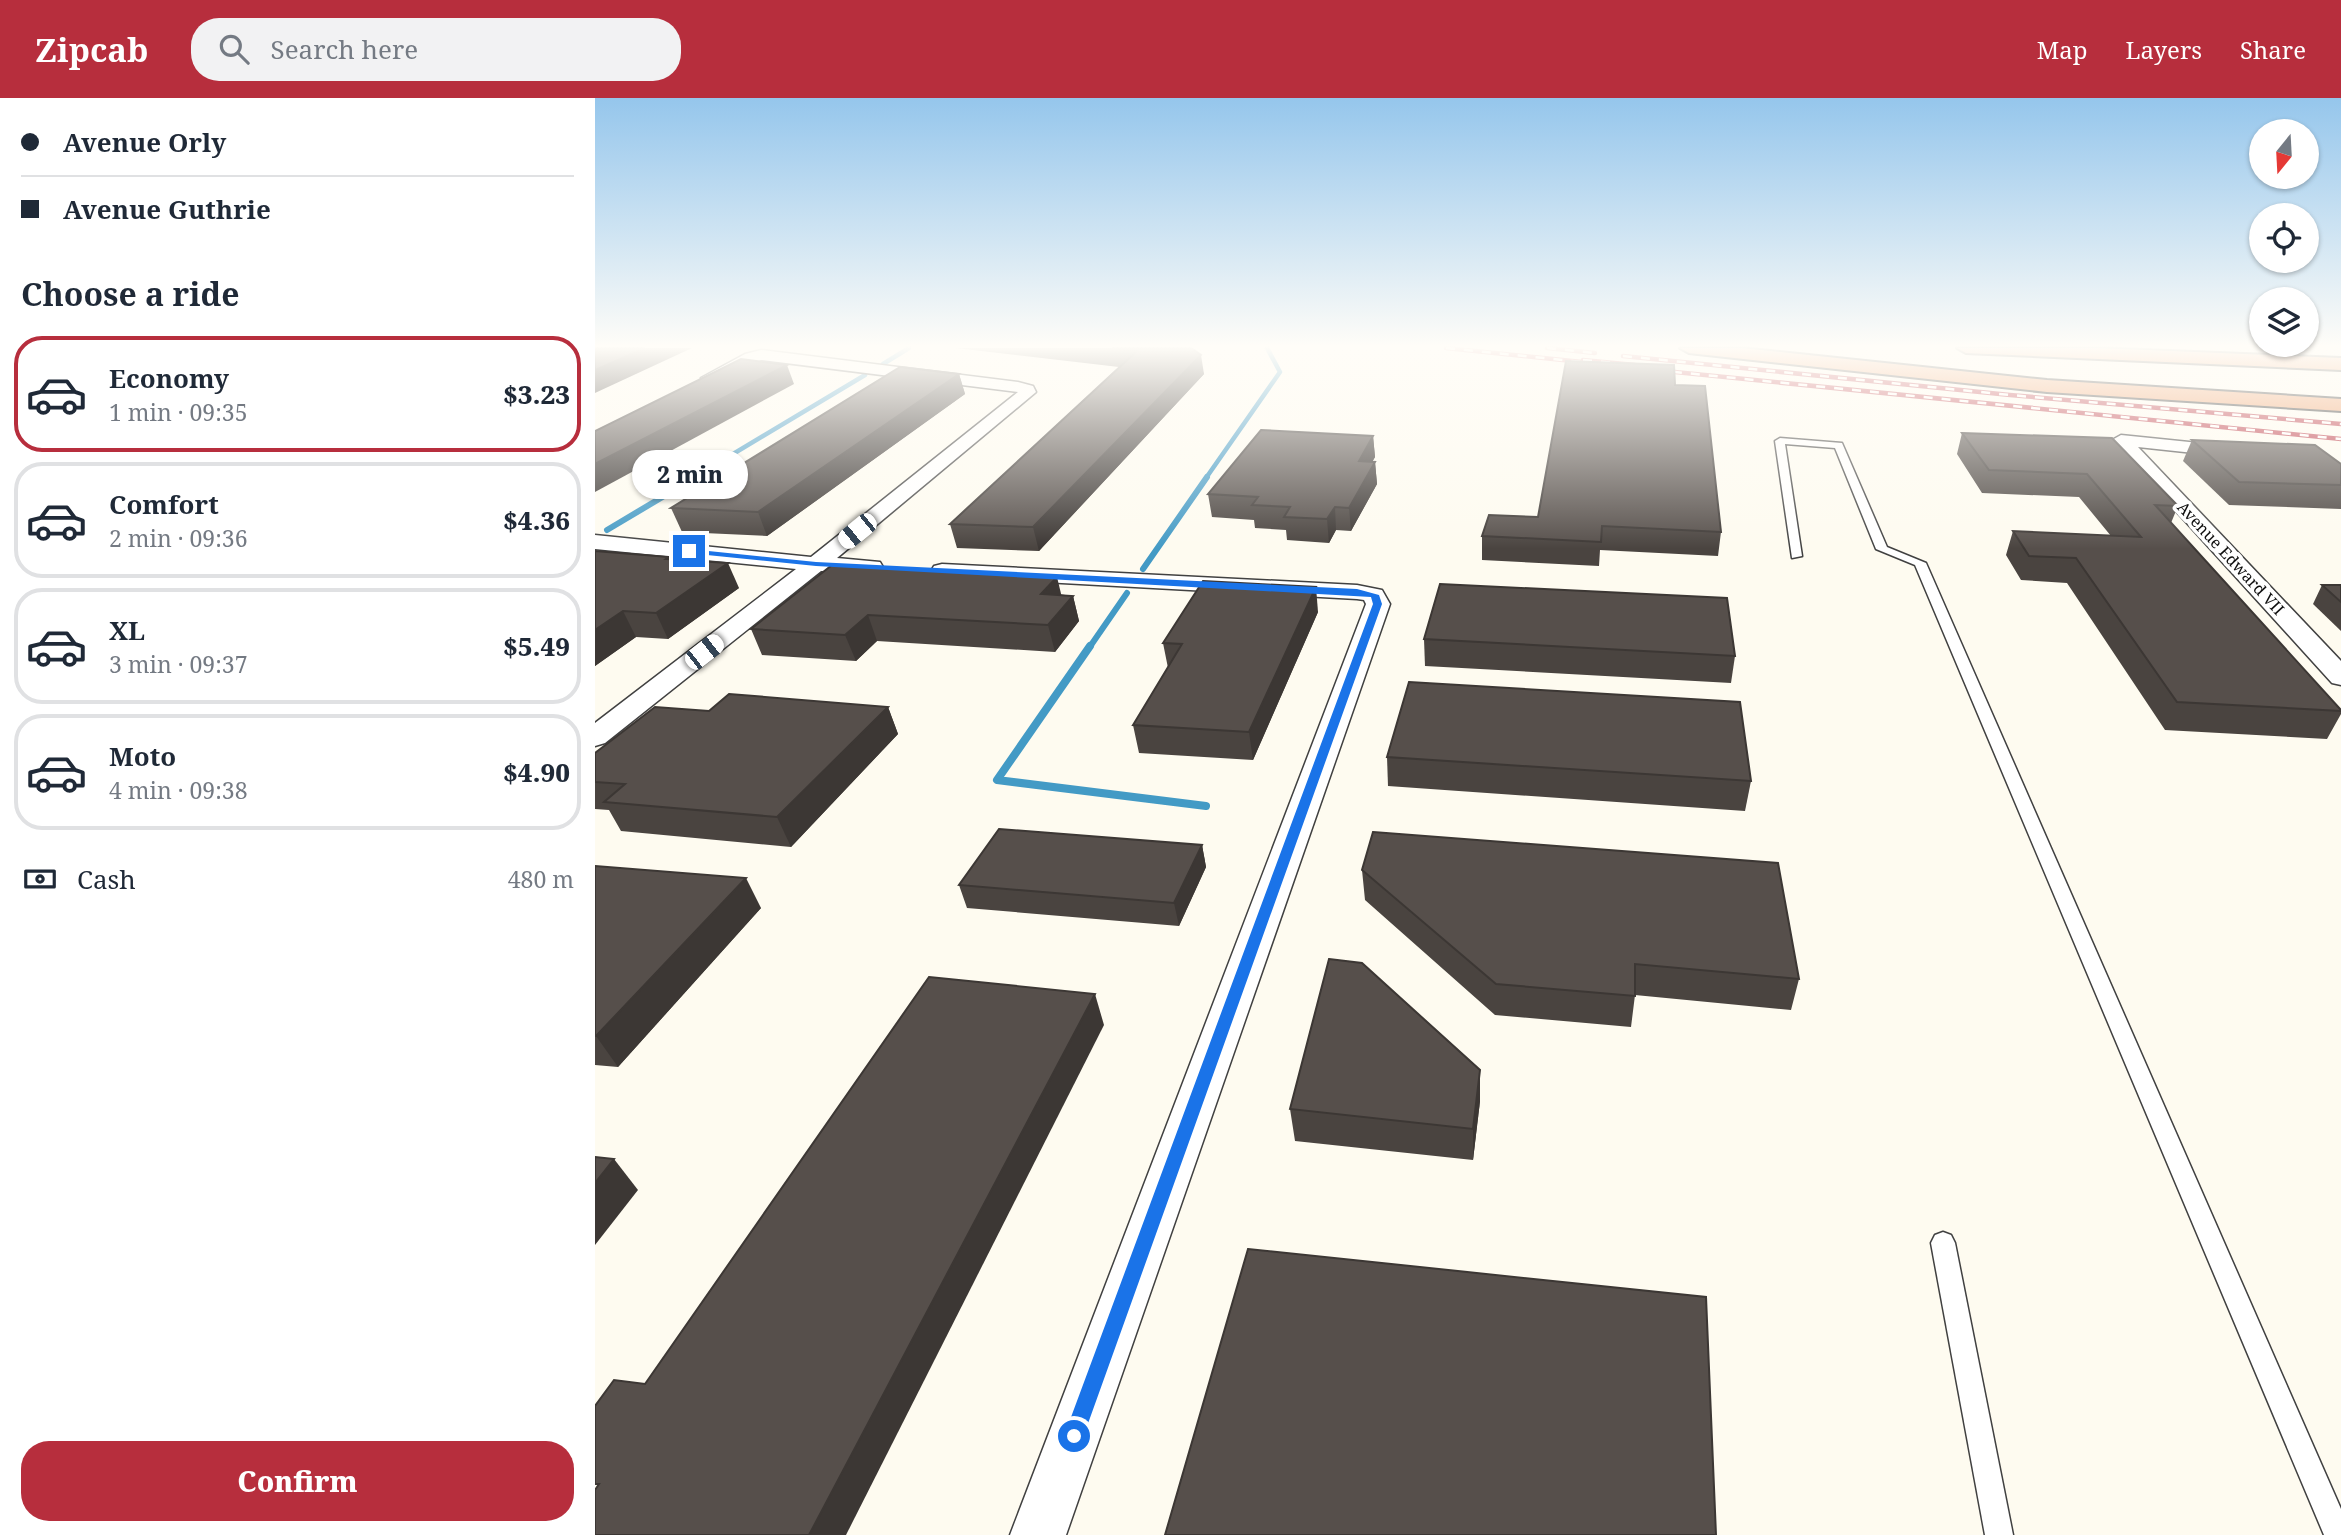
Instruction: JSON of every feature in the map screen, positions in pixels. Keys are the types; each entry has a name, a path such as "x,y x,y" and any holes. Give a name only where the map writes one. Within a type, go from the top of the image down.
{"street":[{"path":"595,737 816,564 1000,415"},
{"name":"Avenue Edward VII","path":"2245,452 2121,440 2341,677"},
{"path":"595,542 816,564 892,568"},
{"path":"918,569 1357,592 1374,595 1378,604 1038,1535"}],"lane":[{"path":"1796,556 1780,441 1839,446 1882,549 1920,563 2338,1535"},
{"path":"1943,1243 2000,1535"}],"building":[{"path":"627,415 690,415 595,464 595,431"},
{"path":"822,415 899,415 758,512 671,508"},
{"path":"1068,415 1142,415 1033,527 950,524"},
{"path":"1556,415 1708,415 1721,532 1602,526 1601,542 1482,536 1489,515 1538,517"},
{"path":"1261,430 1373,436 1359,461 1375,462 1349,508 1335,507 1327,519 1284,517 1290,507 1252,505 1258,497 1208,494"},
{"path":"1962,433 2112,438 2178,506 2155,505 2341,711 2177,702 2076,558 2029,556 2013,531 2141,537 2087,474 1989,470"},
{"path":"2192,440 2315,445 2341,464 2341,485 2239,482"},
{"path":"595,551 728,563 656,613 623,611 595,630"},
{"path":"832,565 1057,577 1041,594 1073,596 1048,625 868,615 845,635 751,629"},
{"path":"1203,581 1316,587 1249,732 1133,725 1182,644 1163,643"},
{"path":"1440,584 1727,598 1735,656 1424,639"},
{"path":"2322,585 2341,585 2341,602"},
{"path":"1409,682 1740,702 1751,781 1387,757"},
{"path":"729,694 888,707 777,817 604,802 625,784 595,782 595,753 655,707 709,711"},
{"path":"999,829 1202,845 1174,903 959,885"},
{"path":"1373,832 1778,863 1799,979 1635,964 1635,996 1496,984 1362,870"},
{"path":"595,866 746,878 596,1036 595,1036"},
{"path":"1329,959 1362,963 1480,1070 1473,1129 1290,1109"},
{"path":"929,977 1095,994 809,1535 595,1535 595,1490 599,1484 595,1484 595,1406 614,1380 645,1384"},
{"path":"595,1157 614,1159 595,1183"},
{"path":"1248,1249 1706,1297 1716,1535 1165,1535"}],"waterway":[{"path":"693,478 798,415"},
{"path":"1206,478 1250,415"},
{"path":"607,530 696,477"},
{"path":"1143,569 1207,477"},
{"path":"1089,648 1127,593"},
{"path":"1090,646 997,780 1206,806"}],"railway":[{"path":"2103,415 2341,439"},
{"path":"2239,415 2341,424"}],"route":[{"path":"689,551 816,564 1357,592 1374,595 1378,604 1074,1436"}]}
